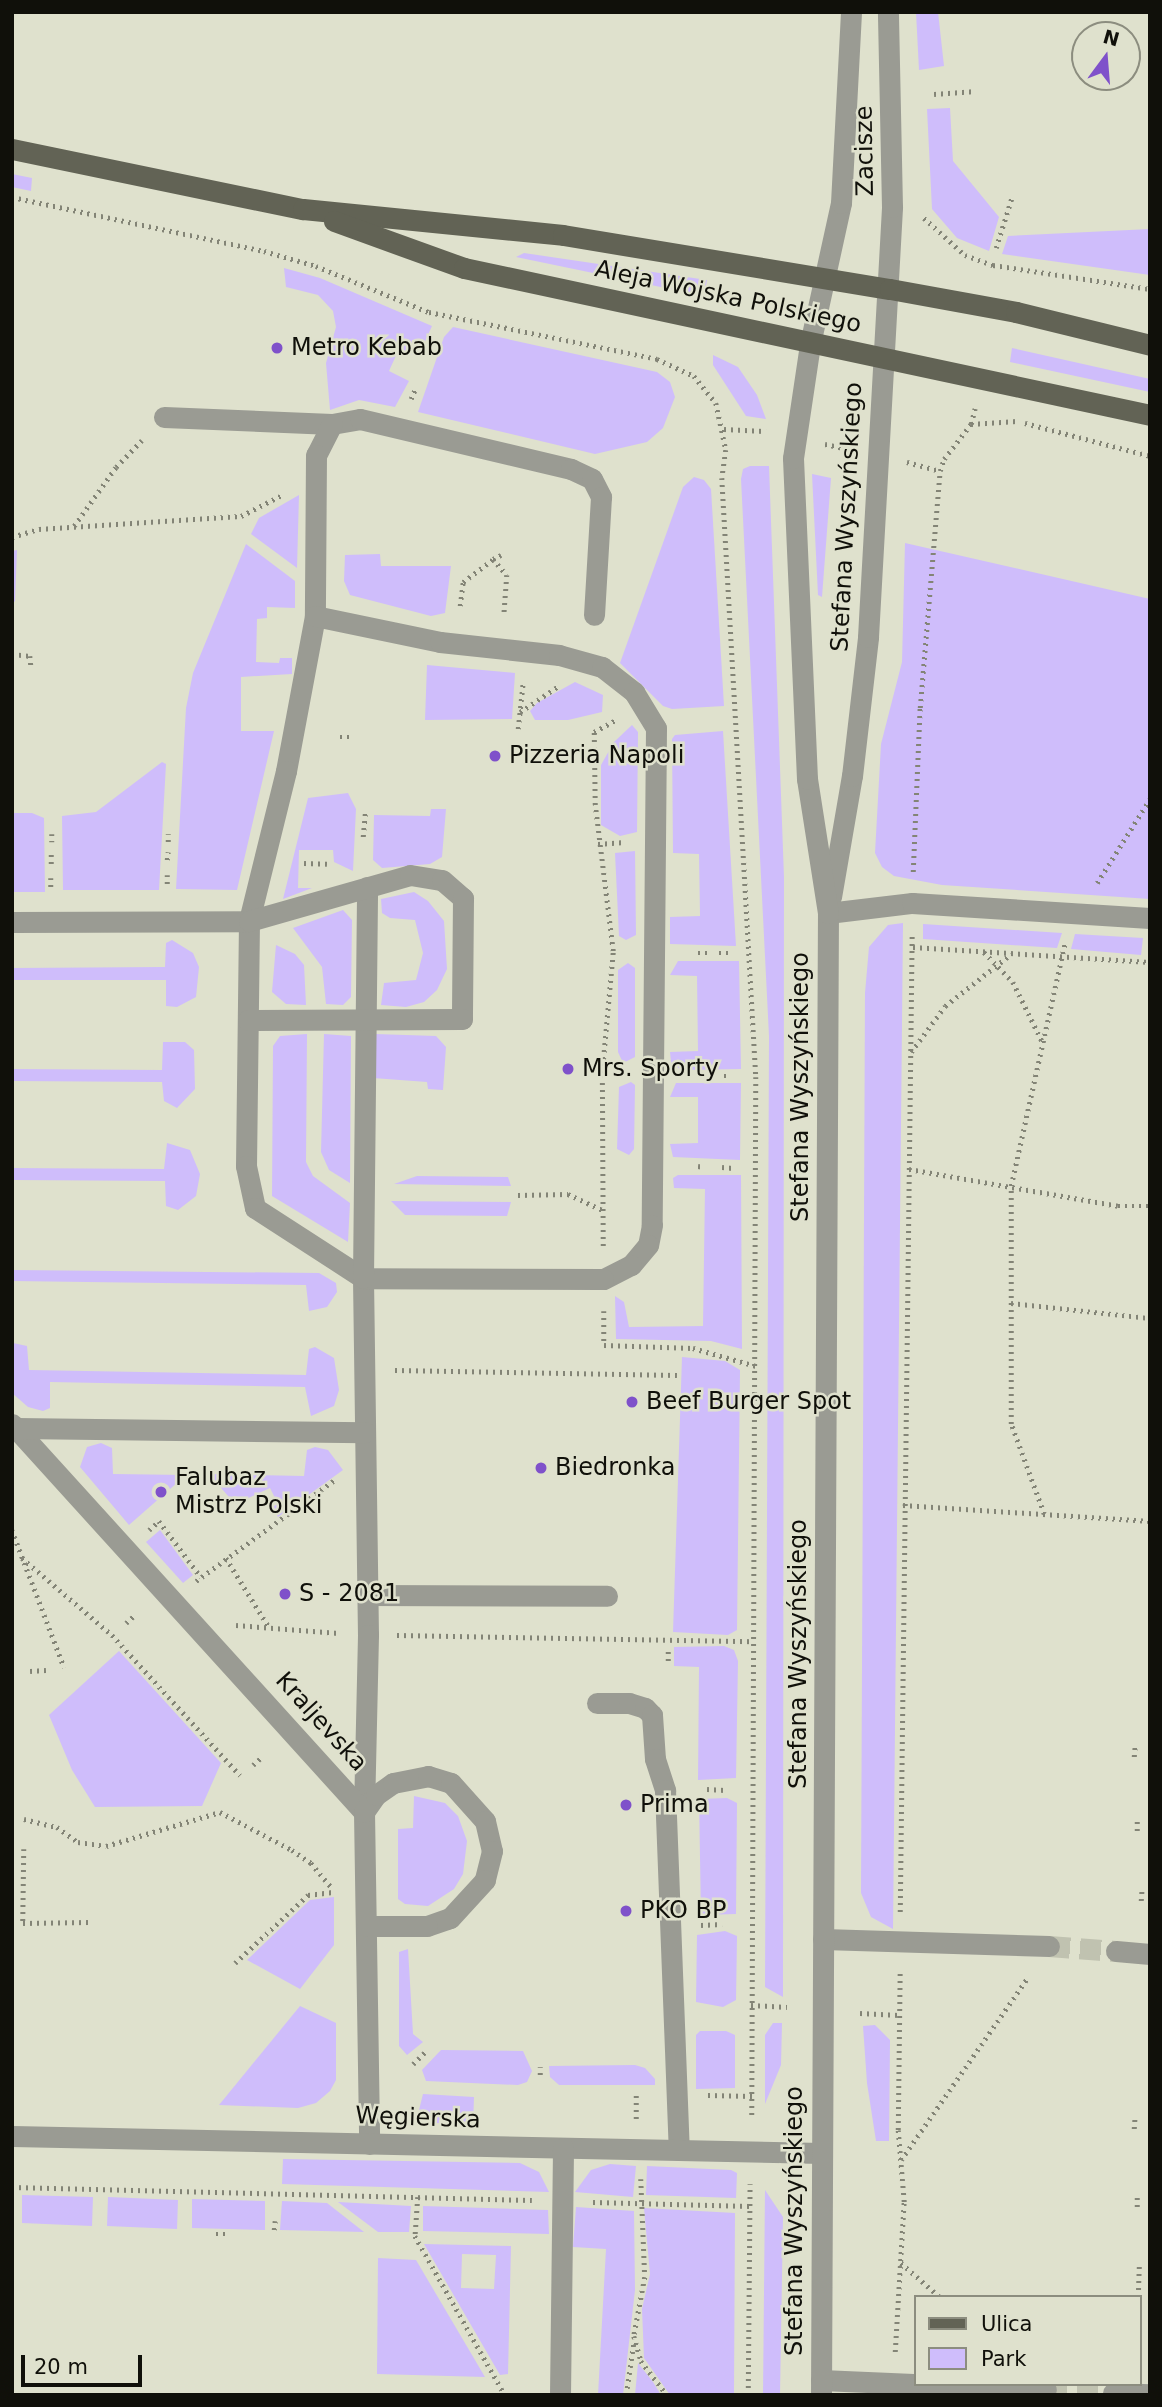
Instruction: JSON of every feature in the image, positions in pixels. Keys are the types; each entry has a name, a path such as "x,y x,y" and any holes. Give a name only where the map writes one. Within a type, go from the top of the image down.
{"main road":[{"name":"Aleja Wojska Polskiego","path":"12,149 303,209 563,235 890,289 1016,312 1150,345"},
{"name":"Aleja Wojska Polskiego","path":"303,209 464,268 1150,415"}],"street":[{"name":"Zacisze","path":"826,279 841,203 851,12"},
{"name":"Zacisze","path":"888,12 890,289"},
{"name":"Stefana Wyszyńskiego","path":"821,2387 828,913 807,779 793,458 810,344 826,279"},
{"name":"Stefana Wyszyńskiego","path":"828,913 852,776 868,637 882,357 890,289"},
{"path":"164,417 332,424 360,419 571,469 592,479 601,497 594,615"},
{"path":"315,616 440,642 526,652 602,667 634,692 656,728 652,1225 648,1245 631,1265 603,1279 363,1278 255,1208 246,1166 249,921 286,771 315,616 316,454 332,424"},
{"path":"12,922 249,921 410,875 442,880 463,898 463,1019 247,1020"},
{"path":"367,887 363,1278 368,1635 364,1812 369,2144"},
{"path":"828,913 912,903 1150,918"},
{"path":"14,1426 365,1432"},
{"name":"Kraljevska","path":"14,1426 173,1598 364,1812"},
{"path":"366,1595 607,1596"},
{"path":"597,1703 629,1703 652,1715 655,1759 665,1790 679,2150"},
{"path":"364,1812 376,1795 393,1783 428,1776 451,1783 485,1821 492,1851 485,1880 450,1919 427,1926 367,1926"},
{"path":"823,1939 1049,1946"},
{"path":"1115,1951 1150,1954"},
{"name":"Węgierska","path":"12,2136 822,2153"},
{"path":"560,2395 563,2148"},
{"path":"821,2387 914,2385"},
{"path":"944,2386 1046,2390"},
{"path":"1112,2393 1150,2395"}],"path":[{"path":"934,94 973,91"},
{"path":"12,197 264,251 316,266 429,312 657,359 694,376 706,389 724,429 722,478 756,1077 752,2118"},
{"path":"996,248 1012,197"},
{"path":"918,207 930,228 956,248 993,265 1150,289"},
{"path":"992,279 993,265"},
{"path":"1022,283 1024,270"},
{"path":"893,2384 901,2262 899,2015 903,1505 912,903 920,708 940,471 944,459 971,424 974,414"},
{"path":"74,527 116,467 164,417"},
{"path":"971,424 1017,421 1150,456"},
{"path":"724,429 767,431"},
{"path":"915,464 940,471"},
{"path":"12,537 74,527 241,516 316,476"},
{"path":"460,607 463,582 501,555"},
{"path":"493,559 507,575"},
{"path":"518,729 526,652"},
{"path":"12,654 30,656 31,666"},
{"path":"594,732 595,805 612,951 602,1073 604,1345 693,1348 756,1366"},
{"path":"340,737 354,737"},
{"path":"1044,1514 1011,1423 1011,1186 1062,956 1079,912 1150,799"},
{"path":"363,837 365,813"},
{"path":"52,834 52,842"},
{"path":"168,834 168,842"},
{"path":"167,860 168,852"},
{"path":"51,853 51,864"},
{"path":"167,875 167,884"},
{"path":"51,878 51,887"},
{"path":"912,947 1150,962"},
{"path":"983,951 1013,982 1043,1043"},
{"path":"698,953 710,953"},
{"path":"719,953 730,953"},
{"path":"911,1053 945,1006 1012,953"},
{"path":"722,1167 733,1168"},
{"path":"909,1169 1118,1206 1150,1206"},
{"path":"518,1195 568,1194 602,1210"},
{"path":"1011,1303 1150,1318"},
{"path":"364,1369 677,1375"},
{"path":"173,1598 365,1459"},
{"path":"903,1505 1150,1521"},
{"path":"12,1530 64,1667"},
{"path":"22,1558 112,1635 240,1775"},
{"path":"226,1558 269,1628"},
{"path":"126,1623 135,1615"},
{"path":"195,1623 334,1632"},
{"path":"368,1635 753,1641"},
{"path":"668,1647 668,1661"},
{"path":"30,1671 46,1670"},
{"path":"1135,1745 1135,1757"},
{"path":"253,1765 263,1756"},
{"path":"707,1789 725,1790"},
{"path":"24,1819 57,1827 78,1842 106,1846 220,1812 302,1856 336,1892"},
{"path":"1137,1819 1137,1831"},
{"path":"24,1849 23,1923 90,1922"},
{"path":"1141,1900 1142,1887"},
{"path":"235,1963 308,1895 324,1892"},
{"path":"700,1925 723,1924"},
{"path":"901,2161 1049,1946"},
{"path":"751,2005 787,2007"},
{"path":"860,2012 899,2015"},
{"path":"413,2064 426,2051"},
{"path":"540,2067 540,2074"},
{"path":"676,2095 752,2096"},
{"path":"1134,2129 1135,2115"},
{"path":"748,2395 750,2184"},
{"path":"12,2187 750,2206"},
{"path":"1137,2194 1137,2207"},
{"path":"418,2197 415,2236 505,2395"},
{"path":"626,2395 645,2277 641,2203"},
{"path":"274,2230 275,2221"},
{"path":"216,2234 230,2234"},
{"path":"901,2262 938,2295"},
{"path":"1138,2295 1139,2262"},
{"path":"634,2336 641,2361 667,2395"}],"green space":[{"path":"916,12 938,12 944,66 919,70"},
{"path":"950,108 953,161 999,217 989,251 957,238 932,209 927,109"},
{"path":"12,174 32,178 31,191 12,187"},
{"path":"1150,229 1150,275 1002,254 1008,236"},
{"path":"524,253 707,280 704,296 516,257"},
{"path":"284,268 320,278 432,326 418,357 399,349 389,371 409,381 395,407 359,400 330,410 326,363 336,327 333,311 318,295 286,287"},
{"path":"453,327 657,372 670,382 675,397 663,428 647,442 595,454 418,412 444,337"},
{"path":"1012,348 1150,379 1150,392 1010,362"},
{"path":"713,355 738,367 757,395 766,419 746,416 713,365"},
{"path":"750,466 769,466 784,877 783,1997 765,1987 769,1036 741,479 743,469"},
{"path":"812,474 831,478 822,597 818,595"},
{"path":"694,477 704,480 711,489 724,706 672,709 663,706 620,663 683,487"},
{"path":"299,495 297,568 251,534 259,518"},
{"path":"905,543 1150,599 1150,899 942,885 894,876 882,867 875,853 881,744 902,662"},
{"path":"246,544 295,581 295,608 267,607 267,618 257,619 256,662 279,663 280,658 292,658 292,674 241,677 241,731 274,731 237,890 176,889 186,708 193,673"},
{"path":"17,550 15,601 12,604 12,551"},
{"path":"380,554 381,566 451,566 445,613 431,616 350,595 344,581 345,555"},
{"path":"427,665 515,673 512,719 425,720"},
{"path":"575,682 603,695 602,712 568,720 535,720 530,711 537,703"},
{"path":"632,725 638,732 637,832 620,836 601,825 601,765 614,742"},
{"path":"723,731 736,946 670,944 670,917 700,916 699,854 673,853 672,739 675,735"},
{"path":"162,762 166,764 159,890 63,890 62,816 96,812"},
{"path":"348,793 356,809 353,871 334,862 333,850 299,850 298,888 312,888 283,899 308,798"},
{"path":"431,809 446,809 442,857 430,864 382,868 373,860 374,815 430,816"},
{"path":"12,813 32,813 44,818 45,892 12,892"},
{"path":"635,851 636,935 626,940 619,936 615,853"},
{"path":"414,892 428,901 444,921 447,969 437,990 424,1002 406,1007 381,1005 384,983 416,980 423,953 415,920 390,918 382,913 381,899"},
{"path":"343,910 352,920 351,997 343,1005 326,1004 322,967 293,928"},
{"path":"903,923 893,1929 871,1917 861,1893 865,993 869,947 888,925"},
{"path":"923,924 1062,933 1057,948 923,939"},
{"path":"1075,934 1143,938 1141,955 1071,949"},
{"path":"172,940 193,953 199,967 196,997 177,1007 166,1006 166,980 12,980 12,968 165,967 166,943"},
{"path":"276,945 295,954 304,965 306,1005 286,1004 272,992"},
{"path":"678,961 739,961 741,1069 681,1070 671,1062 670,1052 698,1051 697,976 670,975"},
{"path":"628,963 635,968 635,1057 623,1063 618,1052 618,970"},
{"path":"307,1034 306,1162 313,1176 350,1203 348,1242 272,1196 273,1046 280,1036"},
{"path":"324,1034 351,1036 350,1183 329,1170 321,1152"},
{"path":"375,1034 436,1036 446,1047 443,1090 428,1089 427,1082 373,1078"},
{"path":"163,1042 185,1042 194,1050 195,1089 177,1108 164,1101 162,1082 12,1081 12,1069 162,1070"},
{"path":"631,1082 635,1085 634,1149 629,1155 617,1149 619,1087"},
{"path":"676,1083 741,1083 740,1160 673,1157 670,1144 698,1143 698,1097 670,1097"},
{"path":"167,1143 190,1150 200,1174 196,1196 178,1210 166,1206 165,1181 12,1180 12,1168 164,1169"},
{"path":"678,1175 741,1175 742,1349 711,1341 616,1339 615,1296 624,1302 629,1327 703,1326 705,1189 674,1188 673,1178"},
{"path":"417,1176 508,1177 511,1186 394,1184"},
{"path":"391,1201 511,1202 507,1216 405,1215"},
{"path":"12,1270 319,1273 336,1283 337,1292 327,1307 309,1311 306,1285 12,1281"},
{"path":"13,1343 27,1346 29,1370 306,1375 309,1349 315,1347 334,1358 339,1390 334,1406 311,1416 305,1387 50,1382 50,1408 43,1411 28,1407 12,1393"},
{"path":"682,1357 725,1361 740,1370 737,1630 728,1635 673,1632"},
{"path":"101,1443 112,1448 113,1474 186,1475 129,1525 80,1467 87,1447"},
{"path":"315,1447 328,1450 343,1470 278,1517 272,1507 278,1504 270,1488 235,1504 209,1474 304,1476 307,1450"},
{"path":"160,1530 193,1575 183,1583 146,1542"},
{"path":"724,1646 734,1650 738,1661 736,1778 698,1780 699,1667 674,1666 674,1647"},
{"path":"119,1651 221,1763 202,1806 95,1807 72,1770 49,1715"},
{"path":"414,1796 445,1803 458,1816 467,1841 463,1874 454,1889 428,1906 405,1904 398,1899 398,1829 413,1828"},
{"path":"727,1798 737,1803 736,1914 701,1915 699,1799"},
{"path":"334,1897 334,1945 300,1989 247,1960 310,1900"},
{"path":"725,1931 737,1936 736,2000 723,2007 696,2002 697,1935"},
{"path":"408,1949 413,2034 423,2042 407,2055 399,2046 399,1952"},
{"path":"300,2006 336,2023 336,2080 330,2091 316,2103 298,2108 219,2105"},
{"path":"773,2023 782,2023 781,2065 765,2104 765,2035"},
{"path":"875,2025 890,2040 889,2141 876,2141 867,2083 863,2026"},
{"path":"700,2031 726,2031 735,2035 735,2088 696,2089 696,2035"},
{"path":"441,2050 523,2051 532,2071 527,2082 518,2085 426,2081 422,2070"},
{"path":"635,2065 645,2068 655,2079 655,2085 559,2085 550,2077 549,2066"},
{"path":"423,2094 474,2097 473,2126 425,2122 419,2110"},
{"path":"283,2159 520,2163 539,2172 549,2192 282,2184"},
{"path":"610,2164 636,2166 633,2197 575,2192 591,2170"},
{"path":"647,2166 731,2170 737,2173 736,2198 646,2195"},
{"path":"765,2190 783,2217 780,2395 763,2395"},
{"path":"22,2195 93,2197 92,2226 22,2223"},
{"path":"108,2197 178,2200 177,2229 107,2226"},
{"path":"192,2199 265,2201 265,2230 192,2228"},
{"path":"282,2201 327,2203 364,2232 280,2230"},
{"path":"338,2202 411,2206 409,2232 378,2232"},
{"path":"423,2206 548,2210 549,2234 423,2231"},
{"path":"576,2207 634,2211 635,2290 623,2395 598,2395 606,2249 573,2247"},
{"path":"644,2208 735,2213 734,2395 670,2395 644,2358 642,2309 650,2274"},
{"path":"424,2244 511,2246 508,2374 500,2375","holes":["462,2254 496,2255 494,2289 461,2288"]},
{"path":"378,2258 416,2260 485,2377 377,2374"},
{"path":"638,2363 653,2382 661,2395 635,2395"}],"tunnel":[{"path":"1049,1946 1116,1951"},
{"path":"1046,2390 1113,2393"}],"place":[{"name":"Metro Kebab","path":"277,348"},
{"name":"Pizzeria Napoli","path":"495,756"},
{"name":"Mrs. Sporty","path":"568,1069"},
{"name":"Beef Burger Spot","path":"632,1402"},
{"name":"Biedronka","path":"541,1468"},
{"name":"Falubaz Mistrz Polski","path":"161,1492"},
{"name":"S - 2081","path":"285,1594"},
{"name":"Prima","path":"626,1805"},
{"name":"PKO BP","path":"626,1911"}]}
